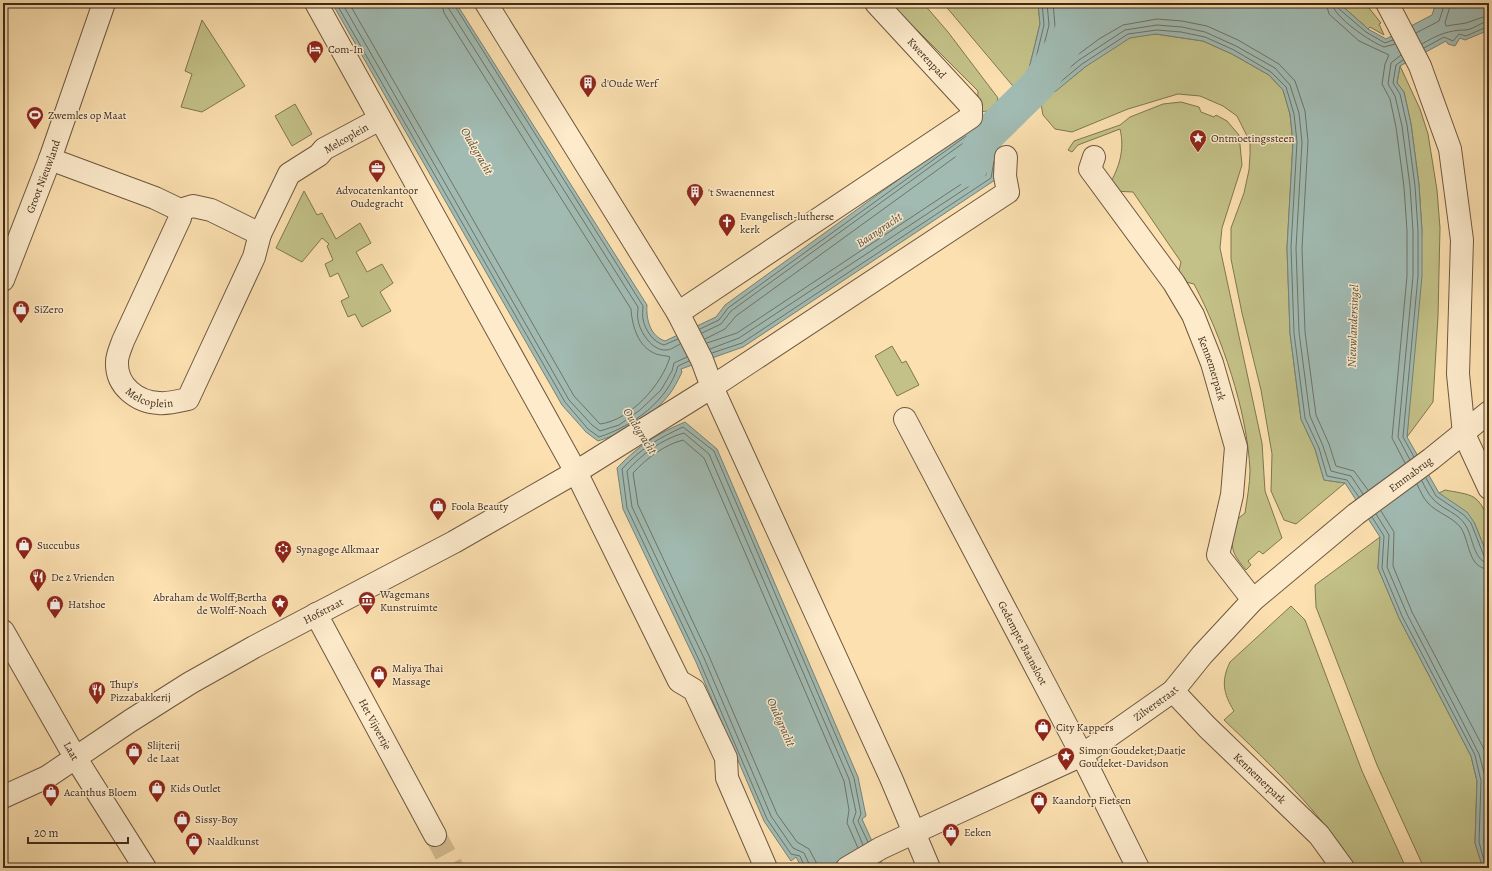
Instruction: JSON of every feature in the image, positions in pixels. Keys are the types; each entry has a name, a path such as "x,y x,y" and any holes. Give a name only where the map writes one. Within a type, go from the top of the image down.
{"street":[{"name":"Groot Nieuwland","path":"3,280 50,158 104,3"},
{"path":"316,3 576,472 679,681 694,690 726,758 727,778 766,868"},
{"path":"486,3 678,313 702,360 712,387 891,778 929,868"},
{"name":"Kwerenpad","path":"678,313 971,117 971,106 876,3"},
{"path":"1389,7 1420,66 1450,149 1462,240 1458,374 1464,434 1489,488"},
{"name":"Melcoplein","path":"180,210 180,218 123,341 117,361 119,377 129,392 142,400 160,403 188,399 254,257 260,234 289,174 319,156 324,150 380,119"},
{"path":"712,387 1008,192 1005,176 1006,157"},
{"name":"Kennemerpark","path":"1094,157 1090,169 1174,282 1193,315 1212,363 1236,447 1232,495 1218,555 1253,600"},
{"path":"50,158 155,198 180,210 193,206 211,210 260,234"},
{"name":"Hofstraat","path":"3,797 47,777 80,765 190,683 316,614 454,542 603,456 712,387"},
{"name":"Emmabrug","path":"1356,514 1431,460 1489,412"},
{"name":"Gedempte Baansloot","path":"905,419 1082,755 1138,868"},
{"name":"Zilverstraat","path":"847,868 881,848 1082,755 1173,691 1202,655 1253,600 1356,514"},
{"name":"Het Vijvertje","path":"316,614 435,835"},
{"name":"Laat","path":"3,631 80,765 145,868"},
{"name":"Kennemerpark","path":"1173,691 1207,727 1319,835 1343,868"}],"shaded area":[{"path":"890,3 923,3 948,32 998,98 993,108 984,112 977,112 978,91"},
{"path":"943,3 1038,3 1040,24 1025,85 1019,87 1012,85"},
{"path":"1339,3 1365,3 1381,23 1379,24 1384,35 1370,27 1368,29"},
{"path":"202,20 245,86 202,112 181,107 192,74 185,71"},
{"path":"1156,34 1203,41 1232,54 1269,75 1283,90 1290,114 1293,142 1287,248 1290,333 1301,419 1315,449 1324,480 1345,483 1296,524 1284,520 1271,491 1272,454 1261,390 1242,313 1231,259 1231,228 1244,193 1249,170 1250,155 1250,142 1237,116 1223,106 1200,96 1178,94 1128,109 1072,132 1055,129 1043,115 1040,99 1063,85 1106,51 1129,38"},
{"path":"1400,66 1420,109 1428,134 1437,190 1440,228 1438,316 1433,402 1407,437 1422,231 1419,185 1411,124 1404,92 1397,83"},
{"path":"1181,102 1199,107 1201,112 1214,117 1216,115 1227,121 1239,135 1242,165 1222,228 1220,248 1262,443 1265,491 1282,538 1263,554 1259,551 1248,561 1251,565 1246,570 1236,557 1232,542 1235,521 1245,513 1250,475 1248,447 1244,423 1231,374 1214,327 1194,284 1182,281 1178,274 1181,262 1133,192 1112,191 1109,185 1116,172 1120,158 1122,144 1120,129 1078,145 1072,152 1068,150 1074,141 1120,125 1130,117 1163,104"},
{"path":"295,104 312,134 292,146 275,116"},
{"path":"304,191 317,215 322,213 336,239 360,223 371,243 356,252 367,272 382,264 393,283 380,292 391,311 362,327 355,314 348,317 341,301 349,297 338,273 330,277 325,264 333,260 327,246 329,244 322,238 302,262 276,248"},
{"path":"892,346 902,363 906,361 919,385 897,396 875,356"},
{"path":"1445,490 1469,495 1475,498 1484,510 1487,518 1489,534 1489,559 1474,522 1439,493"},
{"path":"1380,537 1378,568 1399,618 1471,756 1477,781 1475,843 1483,868 1424,868 1377,765 1316,607 1315,585"},
{"path":"1291,606 1305,620 1362,771 1406,868 1356,868 1311,809 1260,754 1224,720 1234,711 1227,698 1224,687 1225,675 1230,662"}],"water":[{"name":"Oudegracht","path":"332,3 456,3 647,305 647,316 652,331 660,339 665,341 716,317 725,305 974,125 987,122 1001,134 995,180 743,347 681,369 682,372 668,396 645,418 627,429 598,441 586,432 562,405"},
{"name":"Nieuwlandersingel","path":"1038,3 1339,3 1368,29 1386,39 1432,15 1436,3 1489,3 1489,30 1465,40 1460,38 1455,46 1448,44 1446,41 1400,66 1397,83 1404,92 1411,124 1419,185 1422,231 1422,276 1407,437 1439,493 1467,512 1474,522 1489,559 1489,868 1483,868 1475,843 1477,781 1471,756 1399,618 1378,568 1380,537 1345,483 1324,480 1315,449 1301,419 1290,333 1287,248 1293,142 1290,114 1283,90 1269,75 1232,54 1203,41 1156,34 1130,38 1085,67 1056,91 1040,99 1025,85 1040,24"},
{"name":"Oudegracht","path":"685,422 717,449 858,777 866,816 862,819 884,868 802,868 796,857 791,861 764,821 696,662 623,509 617,468 649,441"}],"waterway":[{"name":"Baangracht","path":"969,169 986,136 1038,85 1091,3"}],"tunnel":[{"path":"435,835 453,868"}],"place":[{"name":"Com-In","path":"315,64"},
{"name":"d'Oude Werf","path":"588,98"},
{"name":"Zwemles op Maat","path":"35,130"},
{"name":"Ontmoetingssteen","path":"1198,153"},
{"name":"Advocatenkantoor Oudegracht","path":"377,183"},
{"name":"'t Swaenennest","path":"695,207"},
{"name":"Evangelisch-lutherse kerk","path":"727,237"},
{"name":"SiZero","path":"21,324"},
{"name":"Foola Beauty","path":"438,521"},
{"name":"Succubus","path":"24,560"},
{"name":"Synagoge Alkmaar","path":"283,564"},
{"name":"De 2 Vrienden","path":"38,592"},
{"name":"Wagemans Kunstruimte","path":"367,615"},
{"name":"Abraham de Wolff;Bertha de Wolff-Noach","path":"280,618"},
{"name":"Hatshoe","path":"55,619"},
{"name":"Maliya Thai Massage","path":"379,689"},
{"name":"Thup's Pizzabakkerij","path":"97,705"},
{"name":"City Kappers","path":"1043,742"},
{"name":"Slijterij de Laat","path":"134,766"},
{"name":"Simon Goudeket;Daatje Goudeket-Davidson","path":"1066,771"},
{"name":"Kids Outlet","path":"157,803"},
{"name":"Acanthus Bloem","path":"51,807"},
{"name":"Kaandorp Fietsen","path":"1039,815"},
{"name":"Sissy-Boy","path":"182,834"},
{"name":"Eeken","path":"951,847"},
{"name":"Naaldkunst","path":"194,856"}]}
